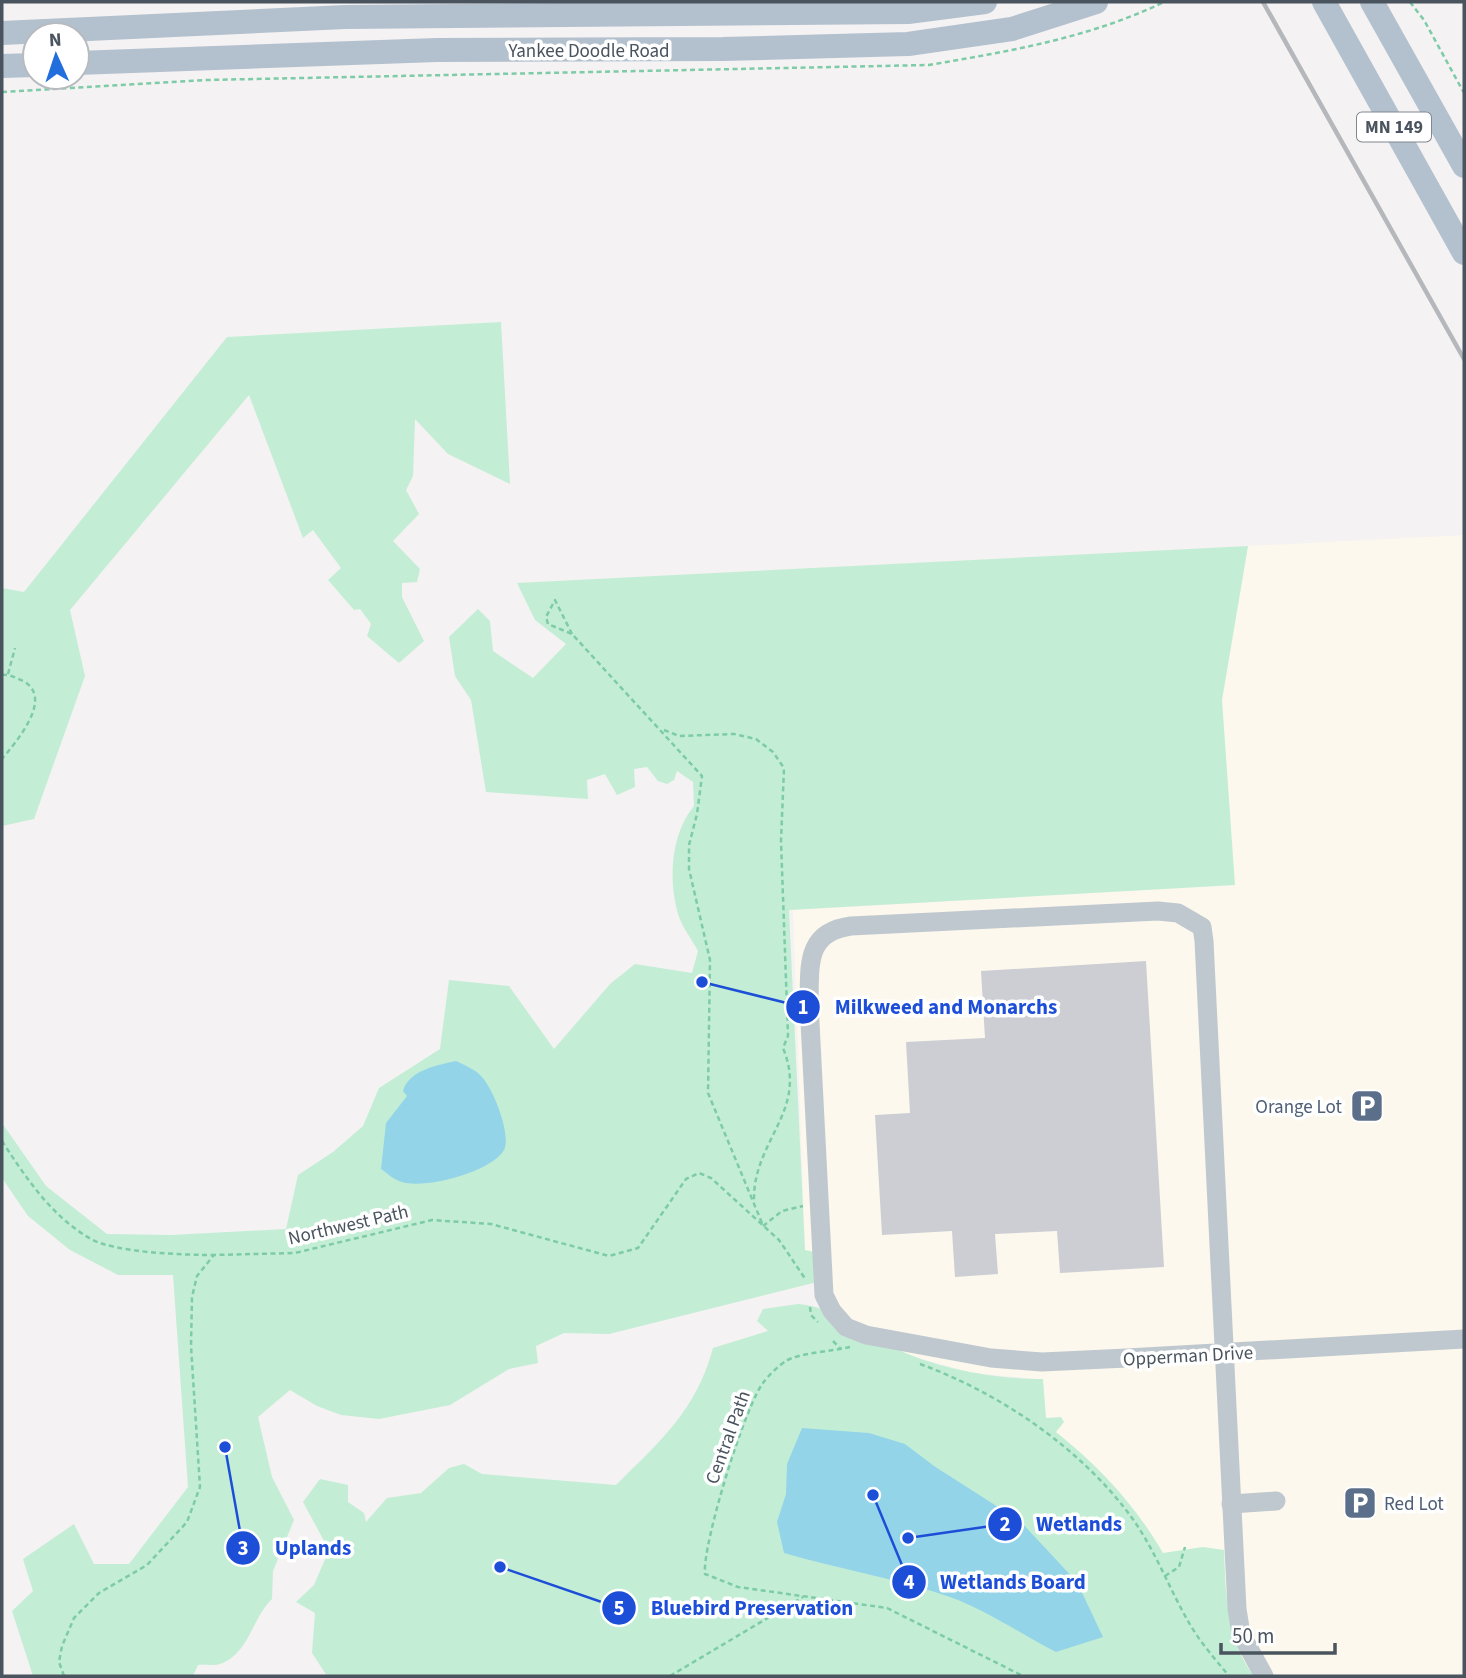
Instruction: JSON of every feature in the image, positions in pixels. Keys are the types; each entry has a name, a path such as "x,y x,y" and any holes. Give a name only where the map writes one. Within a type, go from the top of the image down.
{"main road":[{"name":"Yankee Doodle Road","path":"2,33 538,9 859,13 939,9 985,2"},
{"name":"Yankee Doodle Road","path":"91,63 908,44 1012,29 1096,2"},
{"name":"MN 149","path":"1324,2 1464,253"},
{"name":"MN 149","path":"1372,2 1464,166"},
{"path":"256,57 262,46 509,35 531,29 538,22 538,9"},
{"path":"569,50 570,38 586,31 849,21 859,13"},
{"path":"2,66 21,65"}],"street":[{"name":"Opperman Drive","path":"1224,1353 1205,941 1202,927 1178,913 1158,911 851,926 824,934 816,944 810,961 809,1003 824,1294 832,1311 846,1327 913,1353 1042,1362 1224,1353 1464,1339"},
{"path":"1224,1353 1237,1609 1241,1634 1264,1676"},
{"path":"1231,1504 1276,1501"}],"path":[{"path":"1410,2 1424,20 1464,93"},
{"path":"572,634 548,624 546,617 555,600 572,634 702,776 698,814 689,845 689,869 710,960 708,1093 763,1226 782,1211 810,1205"},
{"path":"9,674 15,648"},
{"path":"2,675 9,674 28,684 34,697 33,713 21,736 2,759"},
{"path":"661,729 679,736 734,734 756,739 773,752 784,768 781,841 788,1036 782,1048 789,1058 789,1104 768,1143 753,1182 754,1204"},
{"path":"2,1141 44,1202 93,1240 166,1255 214,1255"},
{"name":"Northwest Path","path":"214,1255 295,1253 432,1220 491,1224 609,1256 638,1248 686,1179 699,1173 711,1178 779,1240 808,1284"},
{"path":"64,1676 59,1662 62,1646 74,1618 100,1593 147,1564 187,1522 200,1487 191,1346 192,1297 197,1276 214,1255"},
{"path":"810,1304 811,1315 819,1324"},
{"path":"826,1332 841,1349"},
{"name":"Central Path","path":"856,1346 787,1360 762,1384 745,1419 712,1522 703,1561 705,1574 738,1587 887,1608 1023,1676"},
{"path":"913,1353 944,1373 989,1395 1053,1438 1090,1471 1132,1518 1189,1624 1229,1676"},
{"path":"1165,1576 1179,1567 1185,1547"},
{"path":"670,1676 803,1597"}],"shaded area":[{"path":"1464,535 1464,1676 1234,1676 1041,1425 1036,1379 973,1373 851,1339 805,1250 793,910 1234,885 1222,700 1248,546"}],"green space":[{"path":"501,322 510,484 448,454 415,419 413,476 406,490 419,514 393,541 420,569 417,582 402,583 402,597 424,641 399,663 367,636 371,624 360,609 354,610 328,580 341,568 313,530 303,538 249,395 70,610 85,676 34,819 2,826 2,588 24,592 227,337"},
{"path":"1248,546 1222,700 1235,885 789,910 805,1250 815,1252 817,1282 609,1334 564,1333 536,1346 538,1363 509,1369 450,1405 379,1419 341,1415 317,1406 290,1390 258,1417 272,1477 294,1520 273,1571 272,1599 238,1652 220,1664 198,1665 193,1676 33,1676 12,1611 33,1591 23,1559 74,1524 94,1564 129,1564 188,1487 173,1275 118,1275 70,1250 28,1216 2,1178 2,1123 46,1186 107,1234 171,1235 286,1229 298,1175 333,1152 363,1126 379,1088 440,1049 449,980 509,986 554,1049 610,984 635,964 692,973 698,951 679,917 673,889 673,859 680,831 694,806 693,782 677,771 674,780 667,784 658,781 647,767 634,769 635,787 617,795 605,774 587,780 588,799 486,792 471,700 455,676 449,637 478,609 490,621 493,651 533,678 566,644 535,620 517,583"},
{"path":"798,1304 836,1315 895,1348 929,1362 987,1375 1043,1379 1046,1418 1061,1417 1064,1422 1056,1432 1116,1488 1163,1553 1203,1547 1224,1550 1229,1616 1238,1647 1254,1676 327,1676 312,1653 315,1613 296,1602 314,1585 329,1550 303,1502 320,1479 348,1485 348,1502 364,1513 366,1522 387,1498 421,1493 449,1468 464,1464 482,1474 616,1485 675,1424 697,1390 713,1348 768,1331 757,1321 763,1309"}],"water":[{"path":"456,1061 478,1073 490,1089 503,1122 506,1143 504,1150 486,1166 455,1178 423,1183 397,1180 381,1169 386,1123 407,1096 403,1091 411,1078 425,1070"},
{"path":"802,1428 869,1433 905,1444 934,1466 1020,1521 1077,1582 1103,1637 1056,1652 990,1615 950,1597 784,1553 777,1522 786,1494 787,1464"}],"building":[{"path":"1146,961 1164,1267 1060,1273 1057,1231 995,1234 998,1274 955,1277 952,1231 882,1235 875,1115 910,1113 906,1042 985,1038 981,971"}],"railway":[{"path":"1263,2 1464,359"}],"place":[{"name":"Milkweed and Monarchs","path":"702,982"},
{"name":"Orange Lot","path":"1367,1106"},
{"name":"Uplands","path":"225,1447"},
{"name":"Wetlands Board","path":"873,1495"},
{"name":"Red Lot","path":"1360,1503"},
{"name":"Wetlands","path":"908,1538"},
{"name":"Bluebird Preservation","path":"500,1567"}]}
